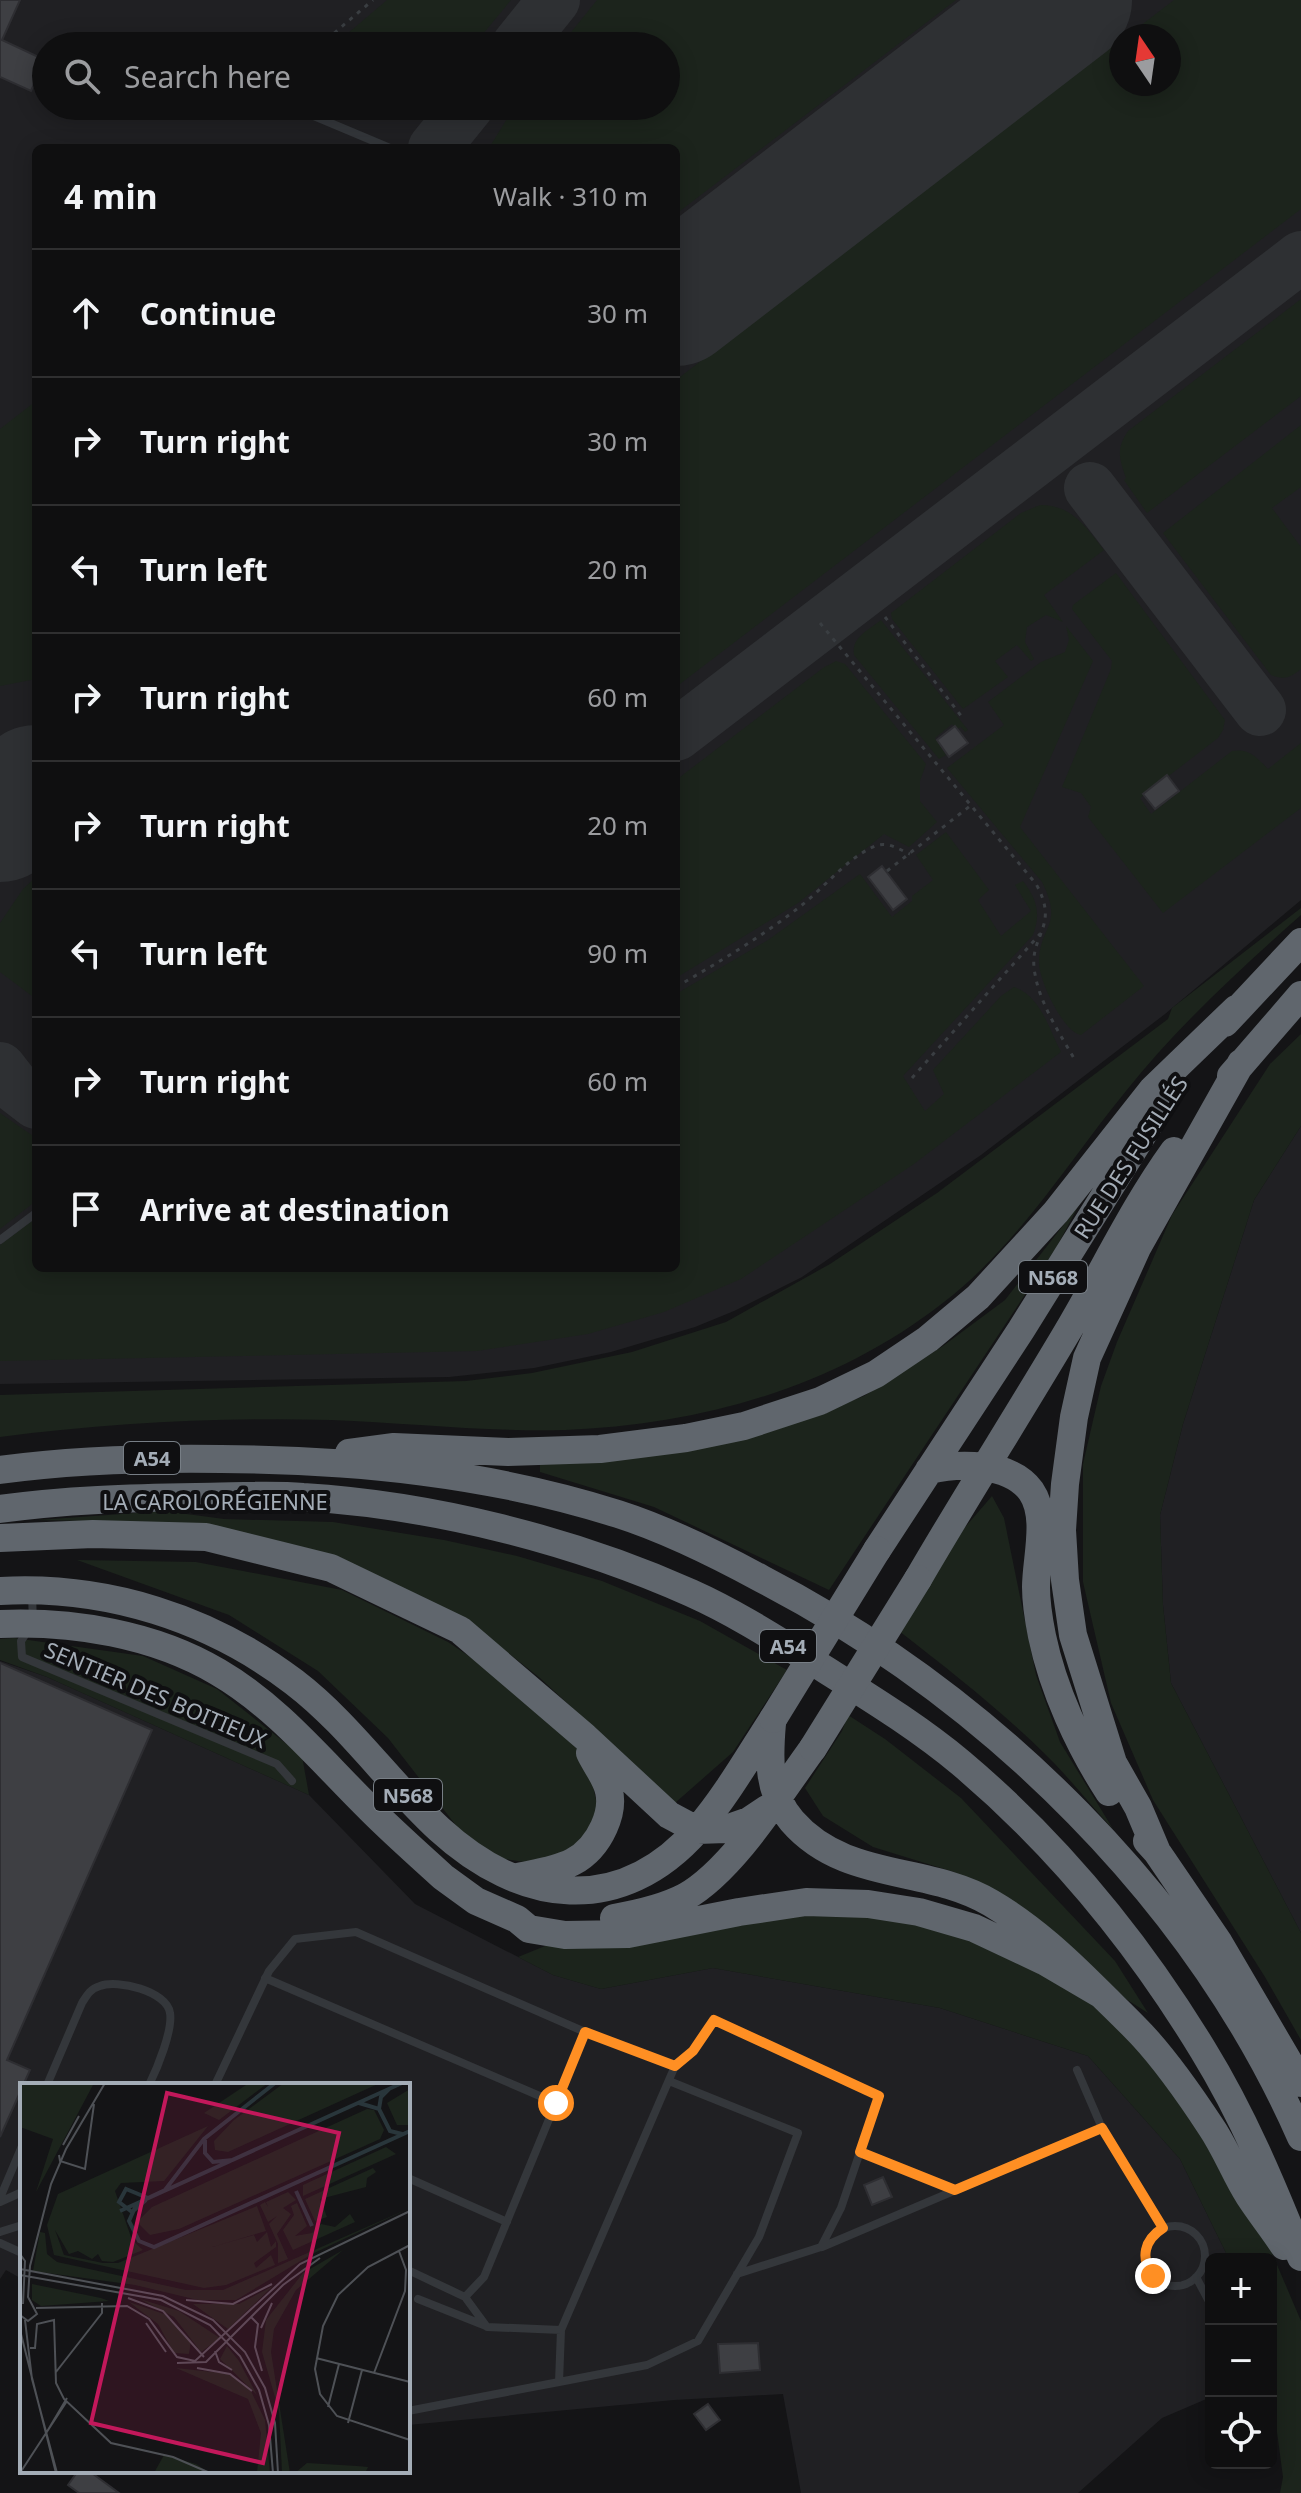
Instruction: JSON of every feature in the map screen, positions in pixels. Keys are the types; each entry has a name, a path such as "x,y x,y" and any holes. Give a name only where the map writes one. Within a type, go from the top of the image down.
{"highway":[{"name":"RUE DES FUSILLÉS","path":"773,1719 1156,1113 1236,1009 1301,942"},
{"name":"RUE DES FUSILLÉS","path":"772,1803 813,1748 918,1579 983,1467 1038,1381 1151,1182 1241,1063 1301,995"},
{"path":"304,1459 394,1447 508,1452 600,1449 686,1438 744,1426 820,1401 876,1374 928,1339 978,1297 1056,1212 1153,1089 1236,1009"},
{"path":"1157,1852 1138,1807 1113,1763 1073,1635 1062,1530 1065,1484 1074,1417 1087,1358 1137,1248 1241,1063"},
{"name":"LA CAROLORÉGIENNE","path":"0,1470 83,1461 154,1458 304,1459 432,1472 530,1490 621,1515 709,1551 797,1597 911,1668 988,1730 1061,1796 1129,1869 1191,1949 1245,2029 1301,2137"},
{"path":"929,1470 954,1464 983,1467 1009,1474 1031,1491 1036,1503 1039,1532 1036,1590 1042,1636 1074,1727 1127,1819 1157,1852 1219,1943 1301,2083"},
{"name":"LA CAROLORÉGIENNE","path":"0,1509 82,1501 302,1497 430,1513 522,1533 608,1559 693,1594 772,1636 889,1709 960,1762 1032,1829 1093,1895 1154,1974 1205,2052 1245,2127 1301,2257"},
{"path":"0,1538 93,1534 206,1537 331,1568 460,1630 585,1737 669,1815 697,1830 726,1829 749,1821 772,1803"},
{"name":"N568","path":"0,1591 32,1589 104,1597 160,1611 247,1650 294,1682 334,1716 438,1828 476,1859 510,1878 543,1888 581,1892 617,1885 646,1873 674,1853 719,1804 773,1719"},
{"name":"N568","path":"0,1624 33,1623 122,1634 171,1650 216,1671 261,1701 443,1877 476,1901 517,1919 591,1921 634,1915 685,1897 728,1862 772,1803"},
{"path":"773,1719 769,1757 772,1803 815,1842 844,1860 942,1883 989,1901 1063,1956 1141,2033 1169,2067 1213,2130 1249,2196 1301,2269"},
{"path":"510,1878 561,1868 580,1859 597,1843 609,1815 610,1794 585,1737"},
{"path":"517,1919 529,1929 565,1935 628,1934 806,1902 868,1904 919,1912 974,1928 1044,1961 1102,1995"}],"lane":[{"path":"323,120 380,144"},
{"path":"0,1240 32,1216"},
{"name":"SENTIER DES BOITIEUX","path":"32,1589 33,1623 21,1641 22,1657 277,1764 292,1781"},
{"path":"216,2083 265,1978 295,1939 356,1932 585,2032 675,2066"},
{"path":"265,1978 556,2103"},
{"path":"48,2083 82,2003 89,1992 102,1984 126,1984 151,1992 166,2003 171,2014 169,2025 150,2083"},
{"path":"559,2382 561,2330 675,2066 693,2051 714,2020 879,2096 841,2208 821,2247"},
{"path":"465,2297 484,2277 585,2032"},
{"path":"1077,2070 1102,2128 1163,2228"},
{"path":"410,2411 647,2365 698,2341 759,2237 798,2133 669,2081"},
{"path":"737,2274 821,2247 1102,2128"},
{"path":"0,2200 20,2151"},
{"path":"860,2152 955,2190"},
{"path":"410,2179 507,2222"},
{"path":"0,2200 20,2193"},
{"path":"0,2232 20,2226"},
{"path":"1184,2227 1200,2239 1205,2259 1196,2277 1188,2283 1169,2285 1153,2276 1147,2268 1145,2259 1149,2240 1163,2228 1184,2227"},
{"path":"0,2243 20,2252"},
{"path":"410,2271 465,2297 487,2327"},
{"path":"1196,2277 1205,2294"},
{"path":"418,2299 487,2327 561,2330"}],"path":[{"path":"335,32 373,0"},
{"path":"885,617 962,717"},
{"path":"820,623 1041,892 1047,919 1035,949 1034,974 1050,1015 1075,1060"},
{"path":"887,871 970,806"},
{"path":"680,985 801,905 851,862 876,846 888,844 910,854"},
{"path":"912,1078 1041,933"}],"shaded area":[{"path":"0,0 1301,0 1301,900 1165,1014 981,1155 802,1277 695,1327 611,1352 534,1368 449,1377 0,1384"},
{"path":"387,0 511,0 485,32 349,32"},
{"path":"597,0 956,0 680,211 680,144 491,144 506,120 680,120 680,32 571,32"},
{"path":"1174,0 1301,0 1301,209 680,684 680,377 1109,49 1109,96 1181,96 1181,24 1143,24"},
{"path":"1301,299 1301,396 1147,513 1124,480 1120,449 1128,431"},
{"path":"32,404 32,680 0,686 0,429"},
{"path":"1301,425 1301,487 1272,508 1301,547 1301,669 1283,678 1271,675 1163,533"},
{"path":"1040,505 1061,509 1077,518 1104,550 1044,595 1063,622 1046,615 1027,627 1025,642 1034,659 1031,661 1017,645 995,661 1008,677 963,709 892,619 891,613 1021,513"},
{"path":"1116,573 1225,720 1218,738 1140,798 1151,814 1232,751 1248,752 1268,769 1301,743 1301,808 1163,913 1088,817 1091,807 1081,793 1062,787 1112,661 1072,609 1073,605"},
{"path":"881,620 968,730 957,729 952,724 935,738 946,755 939,759 854,655 858,639"},
{"path":"1066,626 1093,661 1020,827 1144,986 1081,1035 1074,1032 1060,1015 1047,992 1040,969 1040,949 1051,917 1042,882 947,768 1004,725 988,702 1041,662 1065,652 1069,640"},
{"path":"836,661 845,664 926,764 920,781 920,801 937,822 909,847 884,834 798,903 680,976 680,777"},
{"path":"946,832 989,890 978,900 1001,936 1031,911 1015,885 1023,881 1032,894 1037,913 1033,935 903,1076 925,1111 944,1094 933,1070 1001,996 1014,987 1031,997 1037,1005 1061,1052 914,1164 741,1279 664,1312 588,1334 477,1351 0,1361 0,1245 32,1221 32,1272 680,1272 680,992 768,940 860,874 892,917 933,880 916,855"},
{"path":"32,881 32,996 0,972 0,923"},
{"path":"1301,908 1301,915 1210,999 1146,1067 996,1255 944,1302 902,1332 812,1379 716,1410 616,1427 506,1430 331,1420 248,1419 82,1428 0,1437 0,1395 466,1381 532,1373 632,1352 726,1322 830,1264 937,1193 1168,1019 1172,1008"},
{"path":"1301,1034 1301,1126 1254,1200 1183,1424 1160,1515 1163,1605 1171,1683 1301,1933 1301,2040 1265,1977 1153,1800 1111,1703 1083,1582 1083,1464 1101,1386 1172,1215 1270,1064"},
{"path":"0,1113 32,1135 32,1204 0,1229"},
{"path":"1301,1126 1301,1933 1171,1683 1163,1605 1160,1515 1183,1424 1254,1200"},
{"path":"1079,1205 1056,1248 829,1590 654,1507 540,1472 540,1464 773,1431 864,1396 943,1346 1005,1300"},
{"path":"992,1496 1004,1518 1036,1675 1060,1742 1113,1829 1018,1728 899,1631 961,1532"},
{"path":"164,1511 224,1519 333,1522 444,1540 517,1556 602,1581 700,1621 787,1670 733,1752 675,1803 540,1678 484,1634 421,1596 146,1522 37,1520"},
{"path":"77,1560 196,1562 342,1590 448,1642 581,1732 598,1809 589,1835 568,1851 537,1864 479,1855 388,1738 318,1671 229,1615"},
{"path":"14,1638 143,1656 217,1689 302,1756 309,1795 47,1677 0,1660 0,1639"},
{"path":"0,1661 47,1677 309,1795 415,1904 553,1975 601,1989 713,1968 940,2008 1088,2056 1180,2159 1226,2253 1205,2253 1205,2400 1162,2418 1078,2493 801,2493 783,2394 674,2400 410,2425 410,2083 20,2083 20,2278 6,2270 0,2279"},
{"path":"848,1715 885,1739 961,1798 1115,1961 1148,2013 1110,1989 1016,1906 954,1872 873,1847 823,1816 805,1788 842,1731"},
{"path":"795,1904 925,1906 1082,1984 1158,2053 1242,2183 1272,2253 1226,2253 1180,2159 1088,2056 940,2008 713,1968 601,1989 553,1975 518,1957 550,1944"},
{"path":"1277,2265 1301,2321 1301,2493 1280,2493 1283,2477 1277,2432"}],"building":[{"path":"0,0 20,0 2,40 32,54 32,89 31,91 0,77"},
{"path":"955,726 968,743 949,757 937,740"},
{"path":"1167,775 1179,791 1155,809 1143,794"},
{"path":"882,866 907,899 893,910 868,877"},
{"path":"0,1663 152,1730 7,2060 30,2070 24,2083 20,2083 20,2092 0,2137"},
{"path":"883,2177 892,2197 872,2205 864,2185"},
{"path":"758,2343 760,2370 720,2373 718,2344"},
{"path":"708,2404 720,2420 706,2430 694,2414"},
{"path":"77,2473 92,2473 119,2493 79,2493 68,2485"}],"taxiway":[{"path":"528,32 554,0"},
{"path":"437,144 457,120"},
{"path":"680,732 1301,257"},
{"path":"1090,488 1260,710"},
{"path":"0,849 9,818 24,799"},
{"path":"0,1068 14,1086 32,1100"}],"runway":[{"path":"680,298 1067,0"},
{"path":"0,817 32,793"}],"route":[{"path":"556,2103 585,2032 675,2066 693,2051 714,2020 879,2096 860,2152 955,2190 1102,2128 1163,2228 1155,2233 1145,2249 1147,2268 1153,2276"}]}
